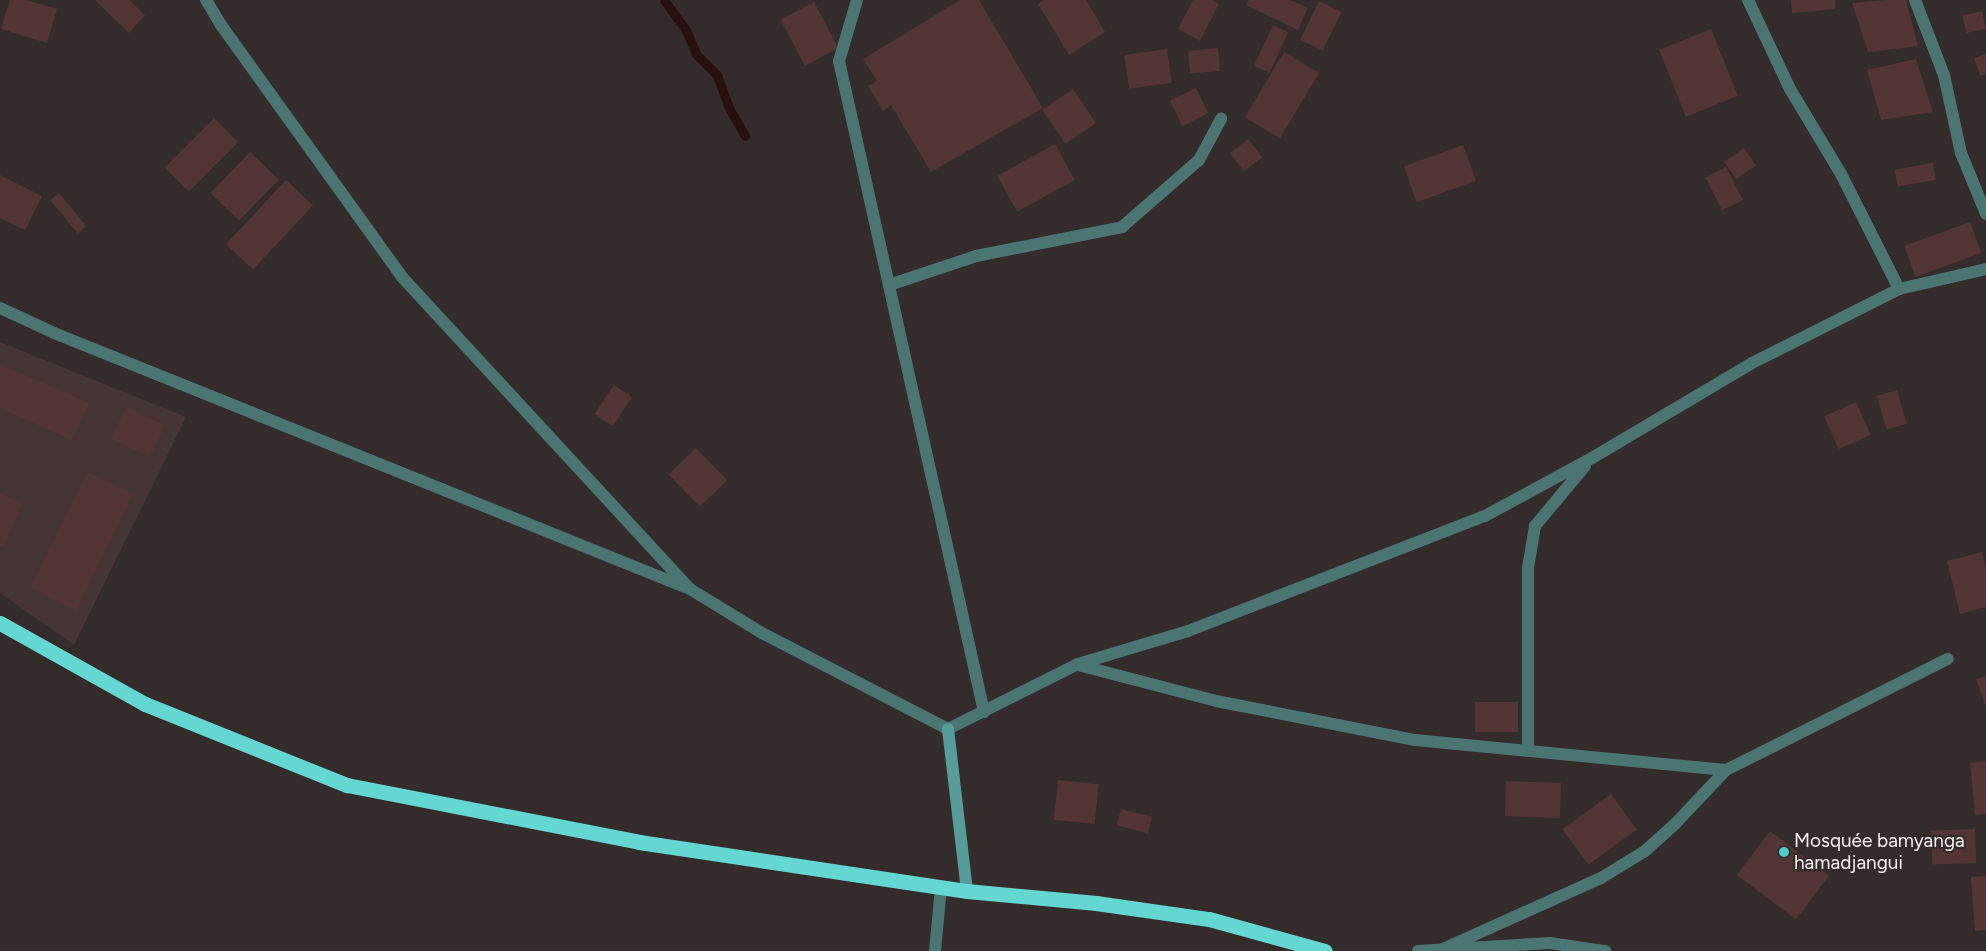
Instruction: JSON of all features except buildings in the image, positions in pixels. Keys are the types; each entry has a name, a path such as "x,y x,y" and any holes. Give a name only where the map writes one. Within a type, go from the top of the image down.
{"highway":[{"path":"0,623 145,704 347,785 639,842 967,891 1096,903 1209,919 1325,951"}],"street":[{"path":"206,0 221,25 402,277 690,589"},
{"path":"857,0 839,60 984,712"},
{"path":"1748,0 1790,89 1841,174 1899,289"},
{"path":"1915,0 1944,75 1961,153 1986,214"},
{"path":"889,286 976,256 1122,227 1199,160 1221,118"},
{"path":"948,729 1078,664 1188,631 1485,516 1592,458 1752,363 1899,289 1986,269"},
{"path":"0,308 54,333 690,589 762,633 948,729"},
{"path":"1528,751 1528,568 1535,526 1592,458"},
{"path":"1443,949 1601,878 1645,851 1726,770 1948,659"},
{"path":"1078,664 1216,701 1405,738 1726,770"},
{"path":"948,729 967,891"},
{"path":"935,951 941,887"},
{"path":"1418,951 1550,943 1605,951"}],"shaded area":[{"path":"0,342 186,417 74,645 0,593"}],"waterway":[{"path":"664,0 686,30 696,54 717,75 729,108 745,136"}],"place":[{"name":"Mosquée bamyanga hamadjangui","path":"1784,852"}]}
